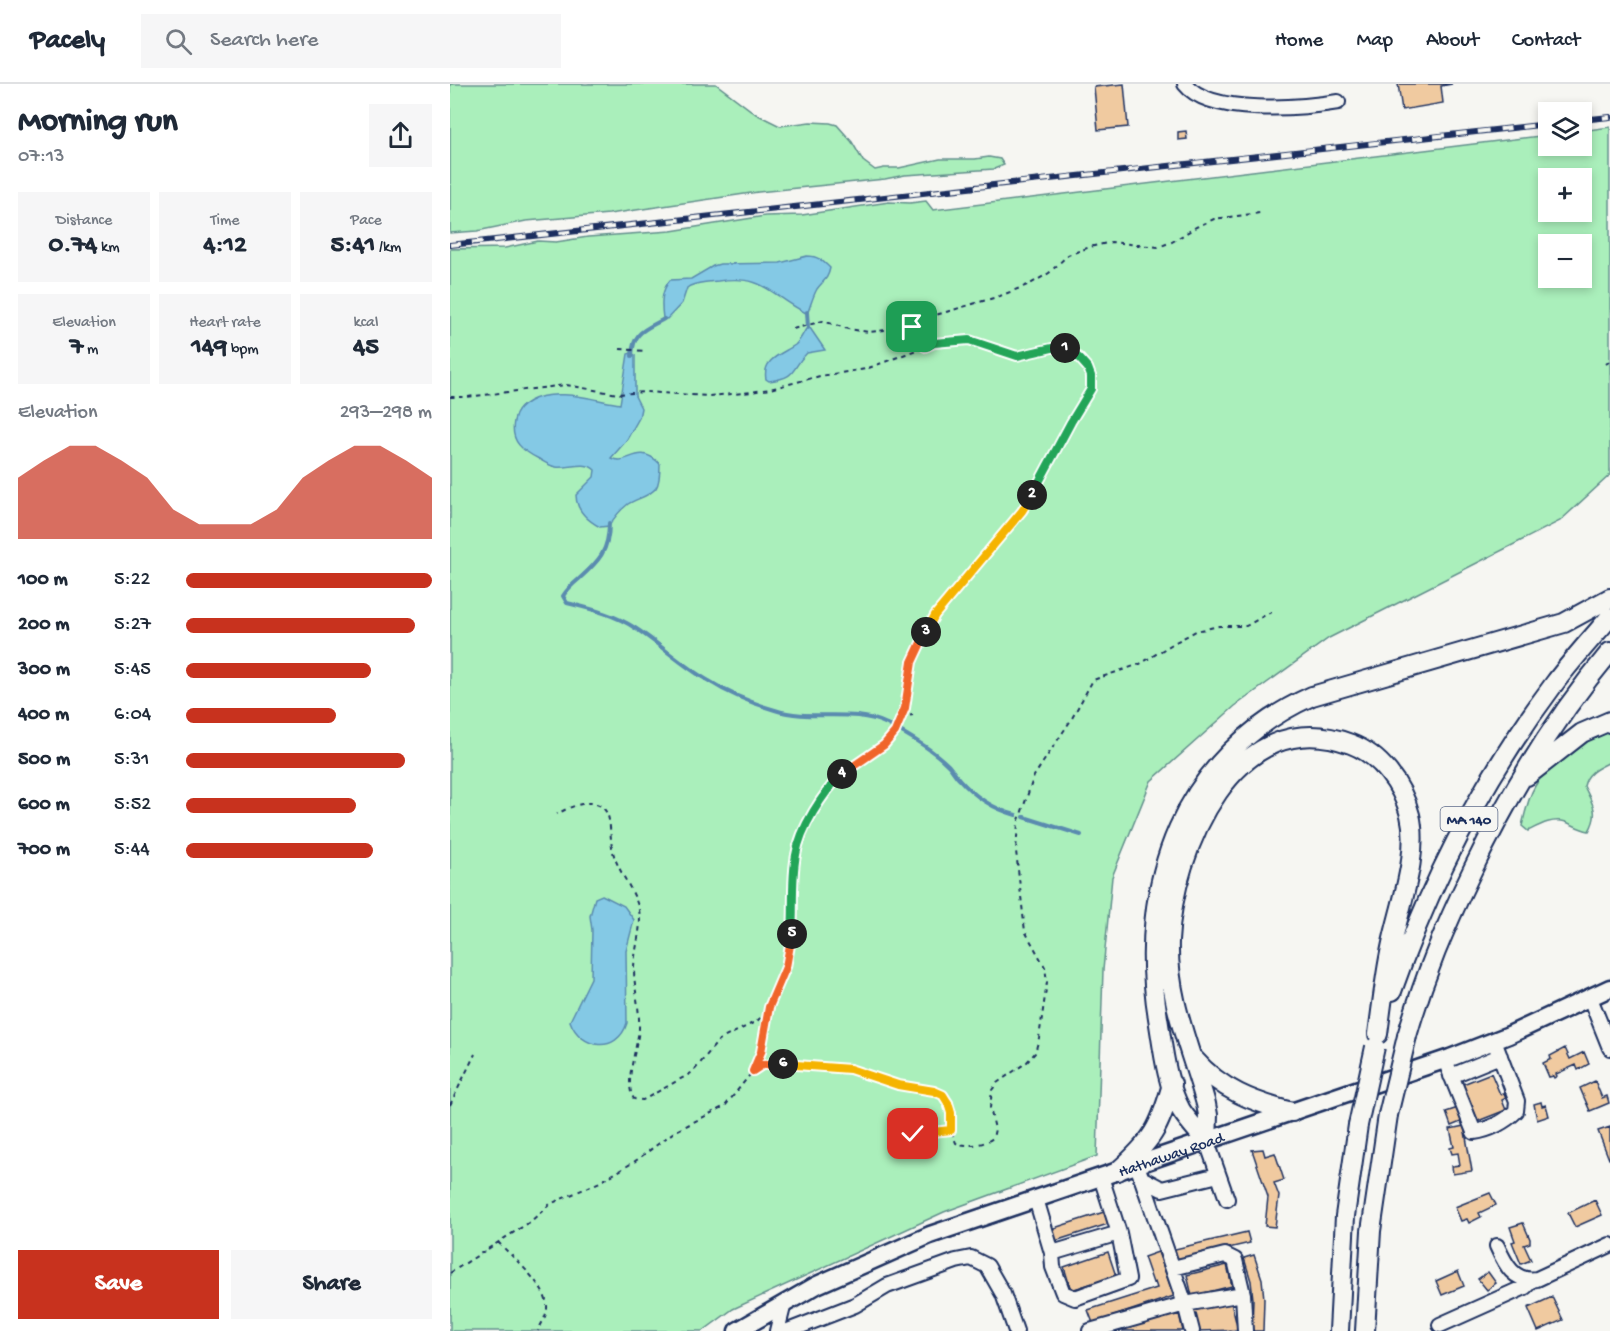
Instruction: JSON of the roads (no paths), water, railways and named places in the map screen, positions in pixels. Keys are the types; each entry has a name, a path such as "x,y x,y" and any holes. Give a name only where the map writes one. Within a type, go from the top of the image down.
{"highway":[{"path":"1207,1142 1181,1109 1172,1084 1162,1043 1152,976 1152,942 1157,901 1168,852 1182,818 1200,787 1221,760 1250,732 1266,720 1312,696 1564,623 1610,598"},
{"name":"MA 140","path":"1339,1331 1348,1188 1358,1125 1377,1040 1400,969 1426,904 1479,801 1540,704 1572,661 1610,617"},
{"name":"MA 140","path":"1365,1331 1374,1211 1388,1114 1424,978 1444,929 1516,785 1560,716 1610,652"},
{"path":"1516,785 1582,733 1610,721"},
{"path":"1207,1142 1206,1104 1175,1003 1170,978 1169,951 1174,901 1193,836 1219,791 1248,757 1277,742 1311,737 1341,740 1366,752 1387,770 1397,784 1410,816 1412,832 1410,867 1390,951 1377,1040"},
{"path":"1191,1056 1210,1076 1236,1094 1264,1105 1292,1112"},
{"path":"1118,1171 1141,1149 1160,1124 1172,1084"},
{"path":"1330,1331 1343,1247"},
{"path":"1368,1270 1371,1331"}],"main road":[{"name":"Hathaway Road","path":"737,1331 835,1276 910,1242 1118,1171 1139,1171 1207,1142 1292,1112 1448,1068 1497,1049 1610,988"}],"street":[{"path":"1185,84 1201,97 1220,103 1284,108 1338,102"},
{"path":"1590,998 1610,1048"},
{"path":"1448,1068 1474,1131 1483,1130 1516,1112 1517,1101 1497,1049"},
{"path":"1207,1142 1227,1199"},
{"path":"1139,1171 1162,1189 1218,1175"},
{"path":"1139,1171 1185,1304 1192,1331"},
{"path":"1036,1199 1052,1253 1053,1267 1063,1293 1075,1298 1128,1279 1119,1233 1101,1177"},
{"path":"1052,1253 1119,1233"},
{"path":"1440,1325 1525,1287 1532,1280 1610,1245"},
{"path":"1497,1246 1512,1272 1524,1279 1532,1280"},
{"path":"1173,1268 1225,1256 1235,1260 1243,1294 1245,1331"},
{"path":"788,1331 855,1305 887,1286 956,1261 971,1258 987,1266 1003,1294 1016,1331"},
{"path":"1090,1331 1185,1304 1243,1294"},
{"path":"777,1331 784,1303"}],"water":[{"path":"807,256 820,259 830,268 806,313 765,287 746,280 733,280 704,282 690,286 687,288 682,303 667,319 663,318 662,298 670,280 691,279 720,264 780,263"},
{"path":"810,328 825,350 807,353 790,375 769,381 766,379 770,362 795,345 806,329"},
{"path":"628,354 635,355 635,396 641,408 639,418 626,441 611,458 623,460 639,454 652,458 660,464 659,480 653,491 628,504 609,526 600,527 583,514 576,500 576,495 594,477 595,470 586,466 554,466 533,456 516,440 514,421 524,405 540,397 551,395 575,396 620,404"},
{"path":"602,895 624,906 634,920 626,951 627,1023 622,1033 607,1044 598,1044 582,1038 570,1021 591,978 590,916 595,898"}],"waterway":[{"path":"807,312 808,328"},
{"path":"632,356 635,341 641,332 664,319"},
{"path":"609,523 609,533 602,555 565,593 563,596 567,603 602,612 627,623 699,675 749,701 789,713 860,716 887,724 935,753 978,797 992,806 1016,815"},
{"path":"1024,817 1081,835"}],"railway":[{"path":"1592,119 1610,117"},
{"path":"450,245 1538,125"}]}
